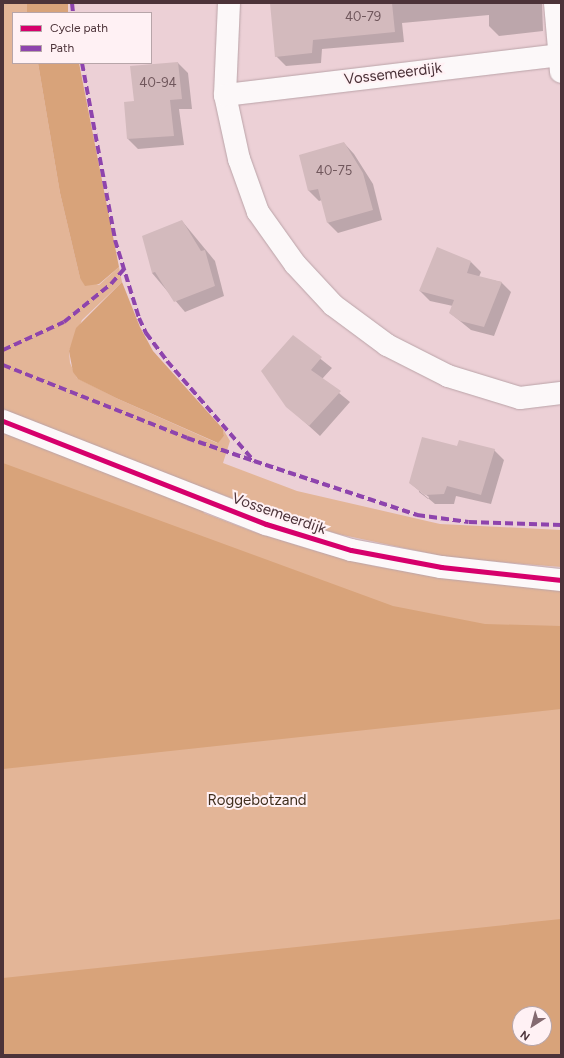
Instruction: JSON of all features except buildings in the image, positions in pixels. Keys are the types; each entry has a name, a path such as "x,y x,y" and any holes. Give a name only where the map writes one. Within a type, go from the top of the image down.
{"street":[{"path":"229,3 225,95 239,159 258,212 295,264 333,305 387,345 448,376 520,398 561,393"},
{"path":"555,3 560,61"},
{"name":"Vossemeerdijk","path":"225,95 560,61"},
{"name":"Vossemeerdijk","path":"3,421 266,524 351,550 442,567 561,580"}],"green space":[{"name":"Roggebotzand","path":"3,3 27,3 29,12 12,12 12,64 38,64 60,193 80,278 99,285 119,267 122,282 82,320 69,351 70,363 77,378 116,398 217,443 224,436 223,429 230,441 223,463 297,491 440,524 561,530 561,567 451,558 338,534 289,519 193,484 204,513 254,532 319,552 374,566 480,583 561,589 561,1055 3,1055"}],"shaded area":[{"path":"27,3 68,3 68,12 27,12"},
{"path":"38,64 79,64 119,267 99,284 85,286 80,278 60,193"},
{"path":"122,282 140,327 153,351 223,429 224,436 218,443 116,398 78,379 73,372 69,351 76,328"},
{"path":"3,463 393,606 485,624 561,626 561,709 3,769"},
{"path":"561,919 561,1055 3,1055 3,978"}],"marked path":[{"path":"72,3 73,12"},
{"path":"82,64 115,240 139,318 146,333 167,361 254,461 417,515 469,522 561,525"},
{"path":"3,350 64,322 111,284 124,269"},
{"path":"3,365 187,438 254,461"}],"cycle path":[{"path":"3,421 266,524 351,550 441,567 561,580"}]}
